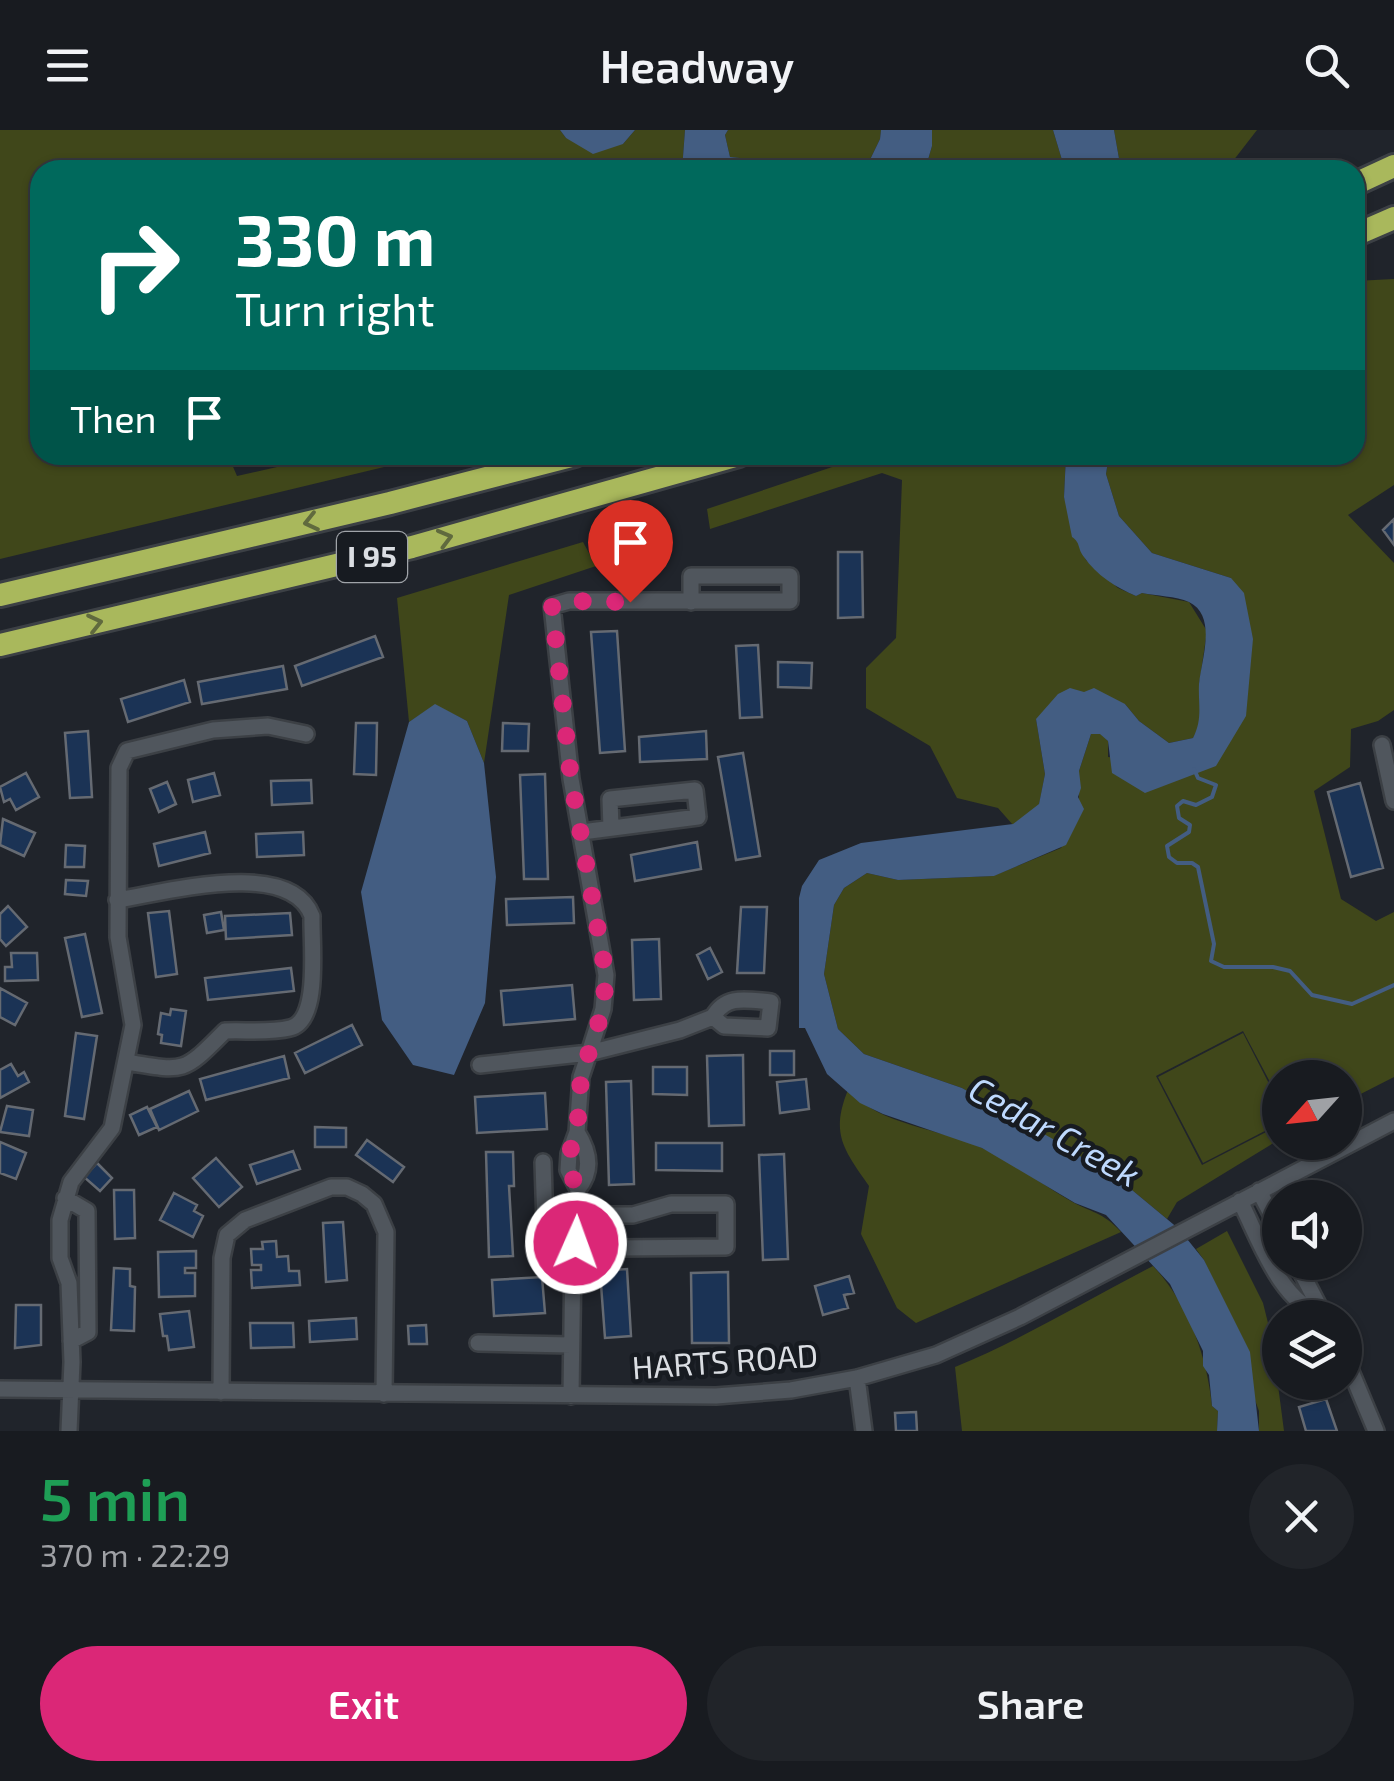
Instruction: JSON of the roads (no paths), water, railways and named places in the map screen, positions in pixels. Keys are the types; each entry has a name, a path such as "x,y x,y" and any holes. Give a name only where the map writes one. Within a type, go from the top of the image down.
{"highway":[{"path":"1365,179 1394,166"},
{"path":"1365,231 1394,218"},
{"name":"I 95","path":"0,595 536,465"},
{"name":"I 95","path":"0,645 412,547 704,465"}],"street":[{"path":"571,1396 578,1188 568,1170 569,1154 577,1132 581,1077 603,1009 606,975 571,779 552,606 569,601 691,602 790,601 790,576 690,576 691,602"},
{"path":"69,1431 72,1342 69,1282 60,1258 60,1220 71,1182 112,1128 133,1025 118,937 117,900 117,784 127,751 213,730 268,726 306,734"},
{"path":"1382,745 1393,794"},
{"path":"582,832 698,817 695,790 610,799 610,828"},
{"path":"117,900 230,882 286,888 308,904 312,916 310,1009 300,1024 290,1028 225,1031 182,1068 127,1062"},
{"path":"480,1064 589,1053 680,1030 713,1017"},
{"name":"HARTS ROAD","path":"0,1389 571,1396 756,1394 857,1378 936,1355 983,1335 1394,1122"},
{"path":"543,1162 546,1254 574,1249 726,1247 726,1204 671,1204 633,1215 577,1215"},
{"path":"221,1392 222,1258 227,1235 245,1220 330,1187 362,1194 382,1217 386,1232 384,1394"},
{"path":"1259,1191 1262,1197"},
{"path":"65,1198 87,1211 88,1332 72,1342"},
{"path":"1240,1201 1281,1280 1300,1300"},
{"path":"478,1343 571,1345"},
{"path":"857,1378 864,1431"},
{"path":"1362,1398 1376,1431"}],"water":[{"path":"560,130 635,130 623,144 593,154"},
{"path":"685,130 728,130 725,135 730,157 744,160 683,160"},
{"path":"881,130 932,130 928,160 870,160"},
{"path":"1053,130 1114,130 1119,160 1062,160"},
{"path":"1066,465 1107,465 1106,474 1119,516 1152,553 1231,578 1244,593 1253,639 1246,716 1216,766 1145,793 1112,773 1108,741 1100,734 1091,734 1079,771 1078,797 1084,809 1066,845 994,876 898,880 867,873 844,888 834,905 824,974 838,1029 864,1054 962,1088 1060,1143 1132,1190 1179,1229 1204,1260 1250,1352 1259,1431 1217,1431 1218,1411 1212,1406 1203,1351 1170,1284 1106,1215 1075,1203 982,1148 860,1103 827,1074 805,1028 799,1028 799,898 819,860 861,843 1013,824 1039,804 1045,774 1036,719 1058,694 1070,688 1084,692 1094,688 1125,704 1139,721 1169,743 1193,738 1199,718 1199,684 1206,640 1203,617 1184,600 1142,593 1136,596 1107,580 1089,564 1072,537 1064,497"},
{"path":"435,704 467,721 484,763 496,877 485,1003 454,1075 413,1065 382,1020 361,892 409,722"}],"waterway":[{"path":"1194,769 1198,778 1216,785 1212,797 1196,805 1183,801 1177,806 1179,818 1190,825 1189,832 1167,846 1169,857 1177,863 1198,867 1214,944 1211,961 1224,967 1290,971 1312,995 1352,1004 1394,985"}],"water label":[{"name":"Cedar Creek","path":"1054,1132"}]}
